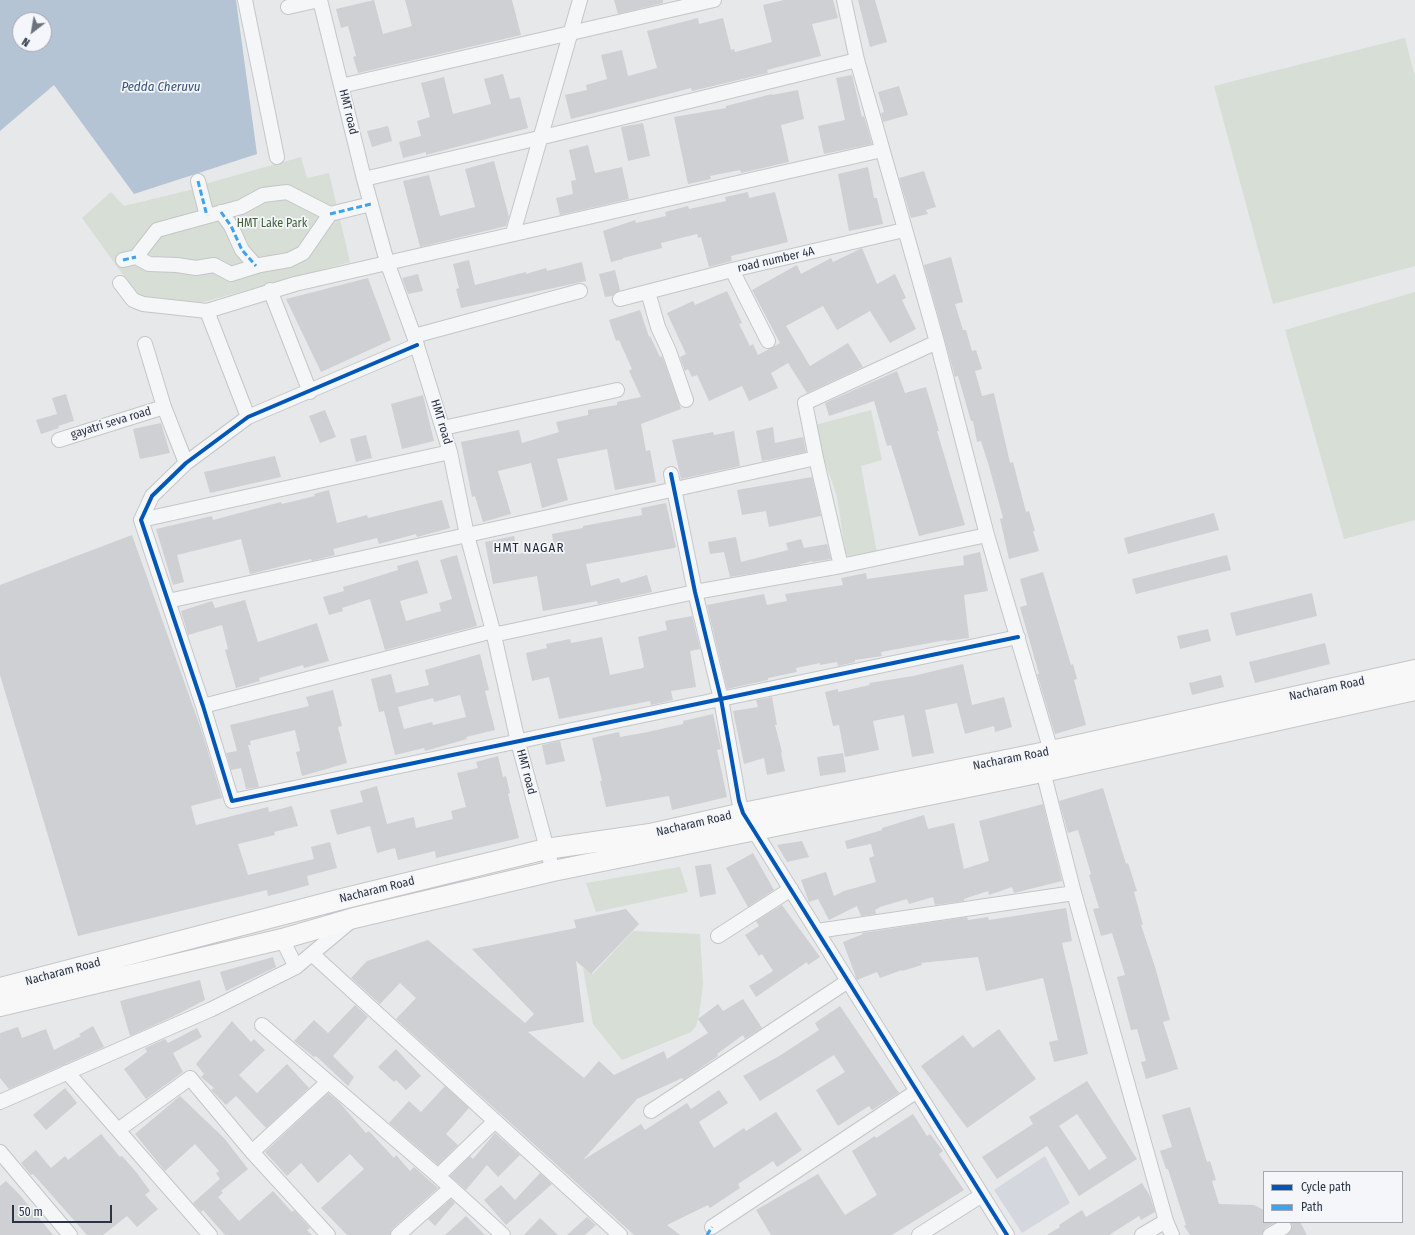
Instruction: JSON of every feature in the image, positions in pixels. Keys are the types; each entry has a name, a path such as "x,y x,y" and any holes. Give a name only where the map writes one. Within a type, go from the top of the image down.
{"main road":[{"name":"Nacharam Road","path":"0,1006 73,978 327,903 546,849 650,834 743,813 1051,751 1415,670"},
{"name":"Nacharam Road","path":"0,988 73,978 282,939 354,918 553,871 754,832 1415,690"}],"street":[{"path":"245,0 277,157"},
{"path":"288,7 320,0"},
{"name":"HMT road","path":"320,0 364,179 387,262 415,340 450,452 467,535 493,633 518,742 553,871"},
{"path":"513,233 539,138 572,34 580,0"},
{"path":"341,86 572,34 714,0"},
{"path":"844,0 857,60 937,342 987,535 1051,751"},
{"path":"364,179 539,138 857,60"},
{"path":"120,284 133,300 143,304 207,311 270,290 387,262 882,150"},
{"path":"198,181 207,216"},
{"path":"330,214 304,253 289,260 256,266 231,274 214,265 196,268 177,265 149,264 130,258 157,230 241,207 263,195 287,192 330,214 371,204"},
{"path":"221,212 231,226 242,250 256,266"},
{"name":"road number 4A","path":"620,298 904,230"},
{"path":"732,270 768,342"},
{"path":"270,290 310,392"},
{"path":"580,291 415,340 310,392 248,418 186,463 152,496 141,520 203,706 232,802 1018,636"},
{"path":"648,292 658,327 669,351 686,400"},
{"path":"207,311 248,418"},
{"path":"841,566 805,403 937,342"},
{"path":"145,344 164,407 186,463"},
{"path":"443,428 617,390"},
{"name":"gayatri seva road","path":"59,440 164,407"},
{"path":"141,520 450,452"},
{"path":"168,601 816,458"},
{"path":"671,474 695,592 721,699 739,801 743,813 1007,1235"},
{"path":"203,706 493,633 695,592 841,566 987,535"},
{"path":"1043,771 1074,893 1166,1222 1172,1235"},
{"path":"718,936 791,889"},
{"path":"817,931 1074,893"},
{"path":"0,1102 212,1009 296,967 354,918"},
{"path":"282,939 296,967"},
{"path":"312,954 620,1235"},
{"path":"651,1111 848,981"},
{"path":"262,1024 438,1176 503,1235"},
{"path":"67,1072 210,1235"},
{"path":"118,1130 190,1078 252,1152 328,1235"},
{"path":"252,1152 328,1082"},
{"path":"712,1227 917,1091"},
{"path":"438,1176 495,1121"},
{"path":"0,1152 70,1235"},
{"path":"398,1235 451,1188"},
{"path":"919,1235 982,1194"},
{"path":"1142,1235 1166,1222"},
{"path":"1270,1235 1284,1227"}],"shaded area":[{"path":"1045,1156 1070,1203 1022,1233 994,1190"}],"green space":[{"path":"1405,38 1415,77 1415,266 1273,304 1214,86"},
{"name":"HMT Lake Park","path":"301,157 307,178 329,173 350,262 200,303 139,297 82,218 111,192 124,206 194,189 191,179 200,176 205,184"},
{"path":"1415,292 1415,520 1344,539 1285,330"},
{"path":"871,410 882,460 861,466 877,553 846,556 837,496 812,426"},
{"path":"680,867 688,892 596,912 586,883"},
{"path":"633,931 700,934 703,985 699,1015 696,1026 691,1032 622,1060 593,1024 583,968 593,974"}],"water":[{"name":"Pedda Cheruvu","path":"0,0 236,0 257,154 134,194 54,85 0,131"}],"building":[{"path":"374,0 383,34 412,26 405,0 512,0 521,35 358,73 353,57 356,56 348,26 341,28 336,9"},
{"path":"614,0 663,0 663,3 618,14"},
{"path":"784,0 833,0 838,18 812,24 821,56 767,70 768,73 692,91 691,88 571,119 565,95 587,90 586,85 607,79 601,55 622,50 628,76 657,68 647,31 698,18 699,24 723,18 731,50 734,49 735,52 772,42 763,5"},
{"path":"858,0 875,0 887,42 870,47"},
{"path":"503,74 510,99 520,97 528,128 426,155 426,152 403,158 399,142 421,136 417,121 430,117 421,83 444,77 453,114 491,104 484,79"},
{"path":"852,75 862,117 864,116 872,144 824,154 818,126 845,120 836,78"},
{"path":"899,86 908,115 883,122 881,113 884,112 878,92"},
{"path":"798,90 804,119 781,125 789,162 741,173 740,170 710,176 711,179 688,184 674,117 726,108 726,106 772,94"},
{"path":"643,123 650,156 628,161 621,127"},
{"path":"388,126 392,141 372,147 367,131"},
{"path":"588,145 595,173 622,167 629,199 560,215 556,198 573,194 571,181 576,180 569,150"},
{"path":"494,161 509,217 506,226 420,247 403,181 429,175 440,216 475,207 465,169"},
{"path":"868,167 874,198 877,198 883,224 849,231 838,174"},
{"path":"924,171 936,207 926,210 928,214 911,218 899,178"},
{"path":"748,192 749,198 775,192 788,242 731,256 732,261 709,267 701,237 698,238 697,234 661,243 662,248 611,262 603,231 635,220 636,223 666,216 665,212 688,206 689,209 726,201 725,197"},
{"path":"862,248 877,284 895,274 906,298 902,300 916,329 890,343 870,311 837,330 823,306 786,326 810,366 848,343 863,367 807,393 788,363 771,373 778,388 749,401 742,386 709,401 697,375 692,377 688,369 685,371 680,357 686,354 667,313 693,301 695,305 727,291 742,323 739,324 750,346 753,344 758,355 780,343 752,290 797,265 801,274 831,258 833,262"},
{"path":"951,257 963,302 955,304 963,330 966,330 972,351 976,350 982,369 975,371 982,396 994,393 1010,463 1013,462 1026,512 1029,511 1035,531 1033,531 1039,551 1009,559 1000,519 1003,518 989,466 981,441 977,442 973,421 971,421 958,376 955,377 924,265"},
{"path":"469,260 475,285 526,272 526,274 546,268 547,271 582,262 586,281 461,308 456,289 459,288 453,264"},
{"path":"615,270 620,290 612,296 605,297 599,274"},
{"path":"418,274 423,291 408,294 402,278"},
{"path":"368,278 391,340 321,372 286,299"},
{"path":"640,310 649,337 650,336 660,357 662,356 681,409 641,424 646,451 650,450 656,482 615,490 607,449 557,459 568,500 542,508 531,463 498,471 511,514 483,522 475,496 472,497 461,442 519,430 522,443 559,432 556,422 588,415 588,410 617,405 617,402 641,397 629,371 632,369 619,340 616,341 609,320"},
{"path":"897,371 905,393 926,387 939,431 937,431 965,525 919,536 891,445 887,446 874,401 829,416 825,403"},
{"path":"66,394 74,421 58,426 59,428 41,434 36,420 57,414 52,398"},
{"path":"423,395 434,441 402,449 391,404"},
{"path":"325,410 336,437 320,443 309,416"},
{"path":"161,423 170,453 140,459 133,429"},
{"path":"773,427 775,443 803,437 806,452 762,461 756,431"},
{"path":"734,431 740,466 681,479 672,440 713,432 714,435"},
{"path":"366,435 372,458 356,462 350,439"},
{"path":"275,456 281,477 210,493 204,472"},
{"path":"812,477 821,516 769,527 766,511 742,515 737,490"},
{"path":"329,490 337,523 367,515 368,518 442,500 450,528 417,537 416,534 379,544 377,538 333,549 335,555 312,561 311,559 250,574 241,539 177,555 184,582 173,585 156,529 212,516 213,520 281,502 282,504 315,496 314,494"},
{"path":"666,503 676,547 586,564 591,586 619,578 621,583 647,575 652,592 598,604 597,601 543,611 537,576 493,584 485,542 514,536 518,554 554,547 552,534 583,528 583,526 642,515 641,508"},
{"path":"1214,513 1219,530 1128,554 1124,538"},
{"path":"132,535 201,729 222,798 191,806 196,825 268,807 269,812 292,806 298,826 274,832 275,835 238,844 248,875 314,859 311,847 330,842 337,868 307,876 309,885 284,892 268,896 267,890 78,936 0,675 0,585"},
{"path":"736,537 741,562 788,550 786,543 801,539 804,548 827,544 831,559 812,561 795,566 730,577 724,552 710,554 708,542"},
{"path":"980,552 988,591 964,595 969,638 946,640 881,652 882,656 855,660 855,662 838,666 837,662 820,665 820,663 796,668 797,672 727,689 707,605 764,594 767,605 787,601 785,594 843,585 841,578 866,573 867,579 964,565 963,556"},
{"path":"457,555 477,626 385,650 370,599 342,608 343,611 329,615 323,597 344,591 343,587 398,570 397,566 418,560 428,593 400,601 406,621 441,611 439,603 452,599 440,560"},
{"path":"1227,555 1231,570 1136,594 1132,579"},
{"path":"1043,572 1071,665 1073,664 1077,679 1074,680 1086,725 1055,734 1037,674 1039,674 1020,607 1027,605 1020,579"},
{"path":"1312,593 1317,616 1236,636 1230,613"},
{"path":"245,600 258,642 317,623 329,661 304,668 303,665 259,678 260,681 236,688 225,650 228,649 222,625 188,635 181,611 212,601 215,608"},
{"path":"692,616 700,649 690,651 696,687 671,691 673,700 651,705 650,701 559,719 549,677 532,681 526,653 547,648 546,644 570,639 571,643 602,637 610,675 643,668 644,666 638,637 667,630 665,621"},
{"path":"1208,629 1211,641 1180,649 1177,636"},
{"path":"1325,643 1330,664 1255,683 1249,662"},
{"path":"480,654 489,690 485,691 495,730 466,737 467,739 425,751 424,748 395,755 384,711 379,712 371,679 391,674 396,693 429,685 425,670","holes":["460,695 466,717 433,725 432,722 404,729 398,707 433,698 434,702"]},
{"path":"963,664 972,705 1004,697 1012,727 995,732 994,726 965,734 957,703 925,710 934,753 912,757 904,715 873,721 879,750 845,757 839,725 833,726 825,692 838,689 838,692 870,685 869,683 913,676"},
{"path":"1221,675 1224,687 1192,695 1189,683"},
{"path":"333,690 342,726 338,727 347,763 302,776 296,752 300,751 295,730 250,741 251,745 248,745 259,787 246,789 241,768 231,770 226,753 237,751 230,725 309,706 306,697"},
{"path":"772,697 777,725 775,725 785,771 767,775 764,758 744,764 733,711 758,707 756,700"},
{"path":"713,714 721,749 717,750 727,797 672,810 669,796 606,807 600,781 602,781 592,738 619,732 620,737 648,732 683,724 683,721"},
{"path":"560,741 565,761 546,765 542,745"},
{"path":"843,753 846,772 820,776 817,757"},
{"path":"498,756 503,777 506,776 510,793 508,794 519,838 436,858 435,851 398,860 395,848 377,853 370,826 337,835 330,810 363,802 360,791 377,786 387,824 414,817 416,828 453,819 451,811 466,807 457,773 478,768 476,762"},
{"path":"1103,788 1126,864 1128,863 1137,891 1134,892 1143,925 1141,925 1170,1020 1163,1022 1178,1069 1146,1079 1141,1062 1146,1061 1137,1029 1131,1030 1117,977 1125,975 1112,933 1101,936 1093,909 1099,908 1078,830 1068,833 1059,801"},
{"path":"1043,804 1062,881 1014,893 1012,887 989,895 988,891 964,899 964,901 935,905 933,897 909,904 907,899 880,907 875,910 876,914 861,916 857,906 829,920 818,899 809,902 801,880 826,872 834,896 844,891 876,882 869,858 874,856 871,844 847,849 845,841 924,815 928,829 954,823 964,869 989,861 979,821"},
{"path":"802,841 809,857 787,862 777,845"},
{"path":"753,853 774,890 748,907 726,868"},
{"path":"711,864 716,894 700,897 695,866"},
{"path":"782,905 820,957 808,965 807,962 756,997 749,986 773,971 762,954 759,956 745,935 759,926 756,921"},
{"path":"1066,908 1072,941 1062,943 1088,1054 1054,1062 1049,1042 1058,1040 1043,978 986,991 978,957 921,963 922,965 880,978 877,972 857,980 843,942 863,934 862,933 967,917 968,920 988,917 989,920"},
{"path":"626,909 639,924 591,974 576,961 584,1022 528,1032 584,1078 599,1061 614,1075 664,1051 667,1059 708,1033 698,1019 718,1004 723,1011 743,999 762,1028 745,1039 743,1035 717,1054 718,1056 683,1080 682,1078 637,1099 583,1160 641,1124 645,1130 687,1103 691,1109 719,1090 728,1103 699,1122 714,1148 744,1128 746,1131 776,1112 802,1150 777,1167 773,1161 738,1184 740,1188 710,1208 708,1205 667,1225 680,1235 634,1235 396,1019 416,998 400,983 380,1004 351,978 367,961 428,940 525,1023 534,1014 472,949 576,928 574,920"},
{"path":"273,957 276,967 226,991 220,972"},
{"path":"200,980 205,1000 130,1036 120,1001"},
{"path":"355,1005 368,1017 333,1056 354,1077 348,1086 316,1056 314,1057 294,1041 314,1020 328,1033"},
{"path":"840,1006 899,1093 872,1110 869,1106 838,1126 816,1090 845,1072 834,1055 760,1101 743,1076 781,1055 819,1030 815,1023"},
{"path":"232,1021 251,1042 254,1039 265,1050 239,1075 257,1093 287,1064 309,1088 266,1128 236,1096 226,1105 211,1090 214,1088 201,1077 204,1074 196,1064"},
{"path":"93,1026 104,1047 9,1089 0,1078 0,1033 18,1027 22,1038 46,1029 54,1050 81,1036 79,1034"},
{"path":"197,1028 202,1037 173,1053 183,1072 146,1099 124,1069 147,1052 145,1048 165,1039 168,1043"},
{"path":"999,1029 1036,1079 967,1128 921,1066 963,1035 973,1048"},
{"path":"396,1049 421,1076 406,1090 396,1080 394,1082 378,1067"},
{"path":"1087,1081 1137,1159 1079,1196 1047,1146 997,1179 982,1157 1033,1124 1029,1117","holes":["1077,1114 1107,1158 1089,1170 1059,1126"]},
{"path":"445,1086 469,1108 446,1134 458,1145 438,1165 389,1123 409,1101 421,1112"},
{"path":"65,1088 77,1103 46,1130 33,1115"},
{"path":"328,1093 339,1102 366,1133 369,1131 394,1158 396,1155 410,1171 414,1167 438,1188 392,1229 390,1235 347,1235 321,1208 364,1169 350,1154 318,1183 301,1163 287,1176 265,1152"},
{"path":"180,1096 224,1138 248,1169 221,1191 223,1193 218,1197 239,1221 273,1191 292,1212 294,1210 310,1228 307,1230 312,1235 225,1235 203,1210 201,1212 193,1203 220,1179 216,1173 219,1171 195,1144 165,1171 135,1134"},
{"path":"1190,1107 1207,1162 1210,1161 1216,1180 1212,1181 1219,1204 1254,1205 1263,1210 1263,1223 1274,1223 1265,1228 1262,1235 1190,1235 1184,1226 1186,1225 1168,1169 1166,1169 1160,1151 1172,1147 1162,1115"},
{"path":"913,1114 927,1136 930,1134 943,1151 939,1154 964,1190 892,1235 771,1235 756,1210 818,1174 845,1215 877,1195 852,1151 875,1136 876,1138"},
{"path":"495,1133 520,1155 498,1177 487,1165 466,1190 450,1176 470,1156 473,1159"},
{"path":"101,1134 120,1157 122,1156 137,1173 150,1191 145,1195 158,1209 137,1227 127,1216 103,1235 87,1235 33,1174 31,1175 21,1163 36,1150 51,1168 65,1156 68,1160"},
{"path":"540,1173 552,1184 506,1225 484,1200 501,1185 515,1200"},
{"path":"6,1181 20,1195 53,1235 0,1235 0,1186"},
{"path":"1142,1183 1150,1196 1155,1212 1141,1220 1139,1216 1109,1235 1047,1235 1082,1210 1086,1217"},
{"path":"451,1199 455,1203 435,1226 428,1219"},
{"path":"466,1216 485,1235 445,1235"},
{"path":"587,1217 596,1225 585,1235 567,1235"},
{"path":"540,1218 558,1235 524,1235"},
{"path":"1291,1223 1301,1223 1307,1235 1287,1235 1292,1227"}],"marked path":[{"path":"198,181 207,216"},
{"path":"330,214 371,204"},
{"path":"221,212 231,226 242,250 256,266"},
{"path":"123,260 136,257"},
{"path":"707,1235 712,1227"}],"cycle path":[{"path":"417,345 248,417 186,463 152,496 141,520 203,706 232,801 1018,637"},
{"path":"671,474 695,592 721,699 739,801 743,813 1007,1235"}],"district":[{"name":"HMT NAGAR","path":"529,548"}]}
